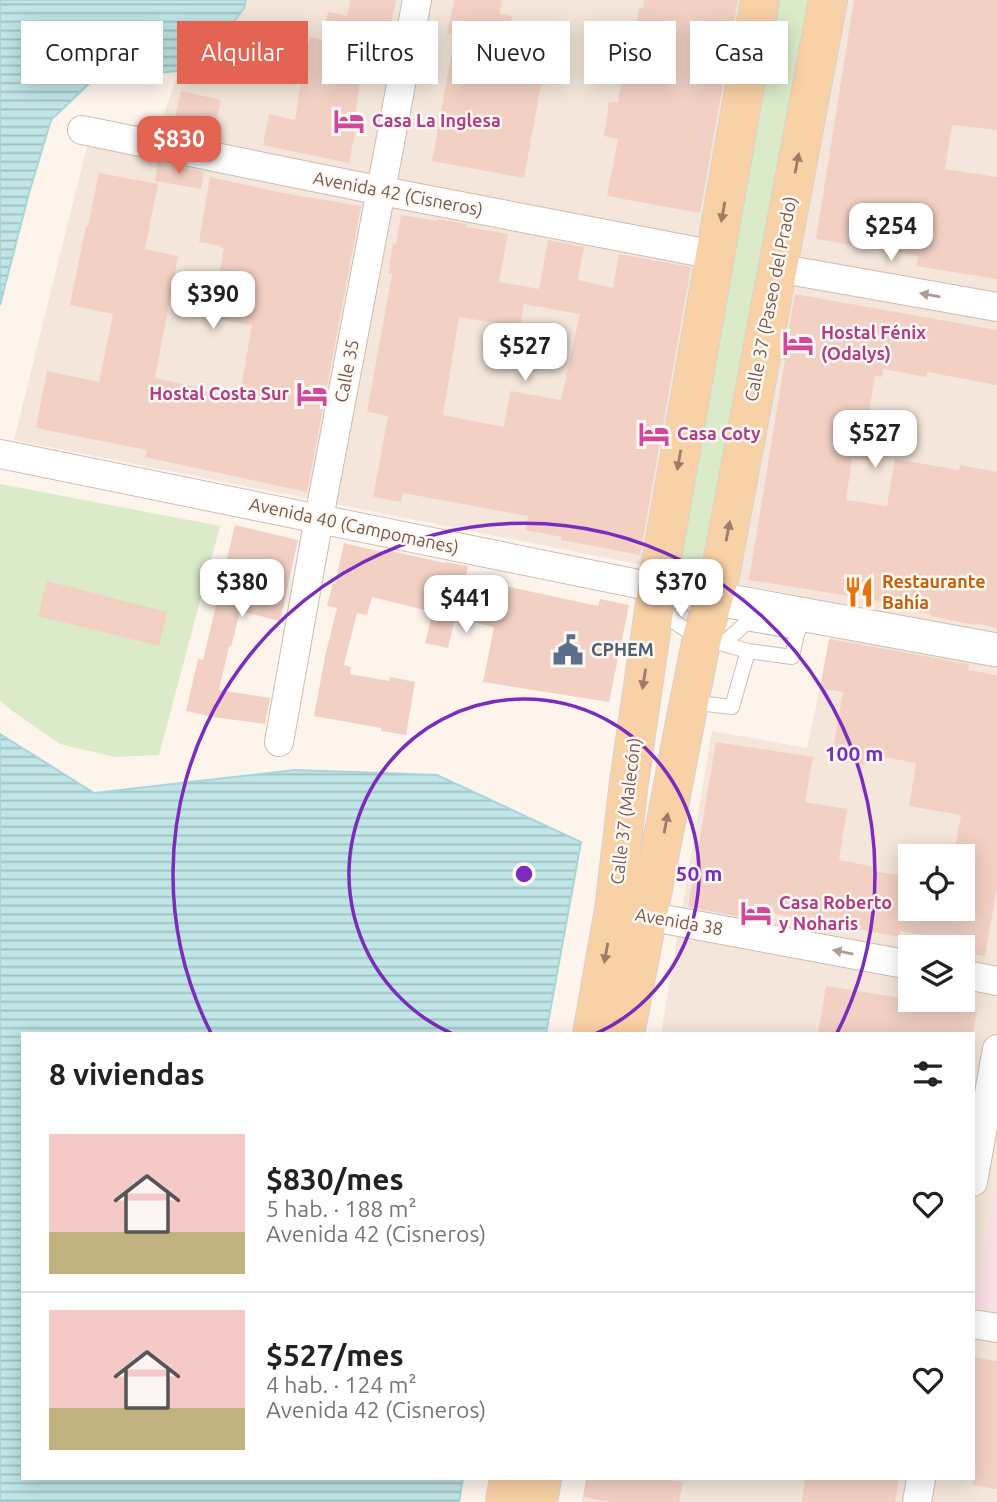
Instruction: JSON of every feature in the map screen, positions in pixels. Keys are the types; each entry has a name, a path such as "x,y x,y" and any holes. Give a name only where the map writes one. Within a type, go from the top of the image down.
{"main road":[{"path":"658,588 761,0"},
{"name":"Calle 37 (Paseo del Prado)","path":"713,597 720,575 828,0"},
{"name":"Calle 37 (Malecón)","path":"625,1032 631,913 629,782 658,588"},
{"name":"Calle 37 (Malecón)","path":"593,1032 631,913 688,702 713,641 713,597"},
{"path":"505,1502 509,1480"},
{"path":"538,1502 542,1480"}],"street":[{"name":"Calle 35","path":"279,742 416,0"},
{"name":"Avenida 42 (Cisneros)","path":"82,130 715,255"},
{"path":"776,268 997,307"},
{"name":"Avenida 40 (Campomanes)","path":"0,454 713,597 752,614 997,650"},
{"name":"Avenida 38","path":"631,913 898,963"},
{"path":"975,977 997,981"},
{"path":"975,1171 997,1049"},
{"path":"975,1324 997,1328"},
{"path":"917,1502 921,1480"}],"lane":[{"path":"658,588 665,611 686,630 748,651 793,657 800,623"},
{"path":"713,641 752,614"},
{"path":"688,702 732,707 748,651"}],"shaded area":[{"path":"246,0 997,0 997,1502 582,1502 586,1480 975,1480 975,1032 661,1032 712,731 807,748 838,604 14,440 88,143 155,144 177,74 177,84 308,84 308,21 234,21"},
{"path":"997,1184 997,1311 975,1307"}],"green space":[{"path":"771,0 815,0 712,564 693,564 673,558 756,84 788,84 788,21 767,21"},
{"path":"0,484 220,526 159,755 115,757 60,744 0,701"}],"water":[{"path":"0,0 246,0 234,21 177,21 177,71 163,72 163,21 21,21 21,84 89,84 51,120 0,305"},
{"path":"0,734 94,793 295,770 437,775 581,842 546,1032 21,1032 21,1480 463,1480 459,1502 0,1502"}],"building":[{"path":"350,0 396,0 392,21 326,21 328,12 347,16"},
{"path":"454,0 502,0 499,14 512,16 511,21 452,21 452,34 447,33"},
{"path":"644,0 738,0 734,21 690,21 690,84 723,84 700,213 607,196 618,139 604,136 609,102 618,102 621,84 676,84 676,21 637,21 639,7 643,8"},
{"path":"854,0 997,0 997,130 952,125 945,169 997,177 997,279 916,266 918,256 816,239"},
{"path":"310,37 322,40 322,84 360,84 349,163 263,145 269,114 295,120 301,84 308,84"},
{"path":"452,51 452,84 541,84 524,178 432,161"},
{"path":"181,91 221,100 214,131 174,122"},
{"path":"158,162 204,172 201,189 155,181"},
{"path":"99,173 158,184 145,249 178,256 155,378 239,399 252,325 212,318 224,248 199,242 210,177 361,206 307,492 145,457 147,450 36,428 47,371 99,382 113,314 70,305"},
{"path":"401,215 467,224 466,227 508,234 499,282 539,289 548,240 584,247 578,280 613,288 619,254 691,267 640,555 561,540 562,537 525,530 528,516 403,493 401,502 373,497 388,416 367,412 392,274 388,274 393,244 396,245","holes":["524,304 580,314 561,400 510,391 504,427 443,415 459,317 520,327"]},
{"path":"795,294 997,330 997,385 927,372 926,377 883,369 882,377 875,376 869,412 887,415 879,462 852,458 846,500 887,506 895,459 959,470 960,465 997,472 997,628 892,607 893,603 749,580"},
{"path":"235,525 298,540 280,621 240,611 219,690 270,698 265,724 186,711 198,659 203,660"},
{"path":"344,543 386,553 387,550 468,566 465,580 499,588 500,585 598,606 600,599 629,605 609,702 483,682 494,627 455,618 448,648 425,643 433,612 372,597 367,615 357,613 344,665 351,667 350,674 389,681 390,677 415,682 406,735 314,716 337,608 327,606"},
{"path":"47,581 167,612 159,646 38,616"},
{"path":"829,639 969,664 968,670 997,675 997,888 985,956 975,954 975,935 924,935 900,931 898,937 765,912 763,921 688,907 716,742 813,757 805,802 847,809 839,860 898,875 898,921 975,921 975,844 956,844 961,815 909,806 916,763 867,754 865,765 831,759 843,692 820,688"},
{"path":"826,986 898,997 898,1012 977,1010 973,1032 818,1032"},
{"path":"975,1357 997,1361 997,1489 973,1485"},
{"path":"586,1480 683,1482 679,1502 611,1502 583,1497"},
{"path":"805,1480 899,1480 895,1502 802,1502"}],"place":[{"name":"Casa La Inglesa","path":"349,121"},
{"name":"Hostal Fénix (Odalys)","path":"798,343"},
{"name":"Hostal Costa Sur","path":"312,394"},
{"name":"Casa Coty","path":"654,434"},
{"name":"Restaurante Bahía","path":"859,592"},
{"name":"CPHEM","path":"568,650"},
{"name":"Casa Roberto y Noharis","path":"756,913"}]}
